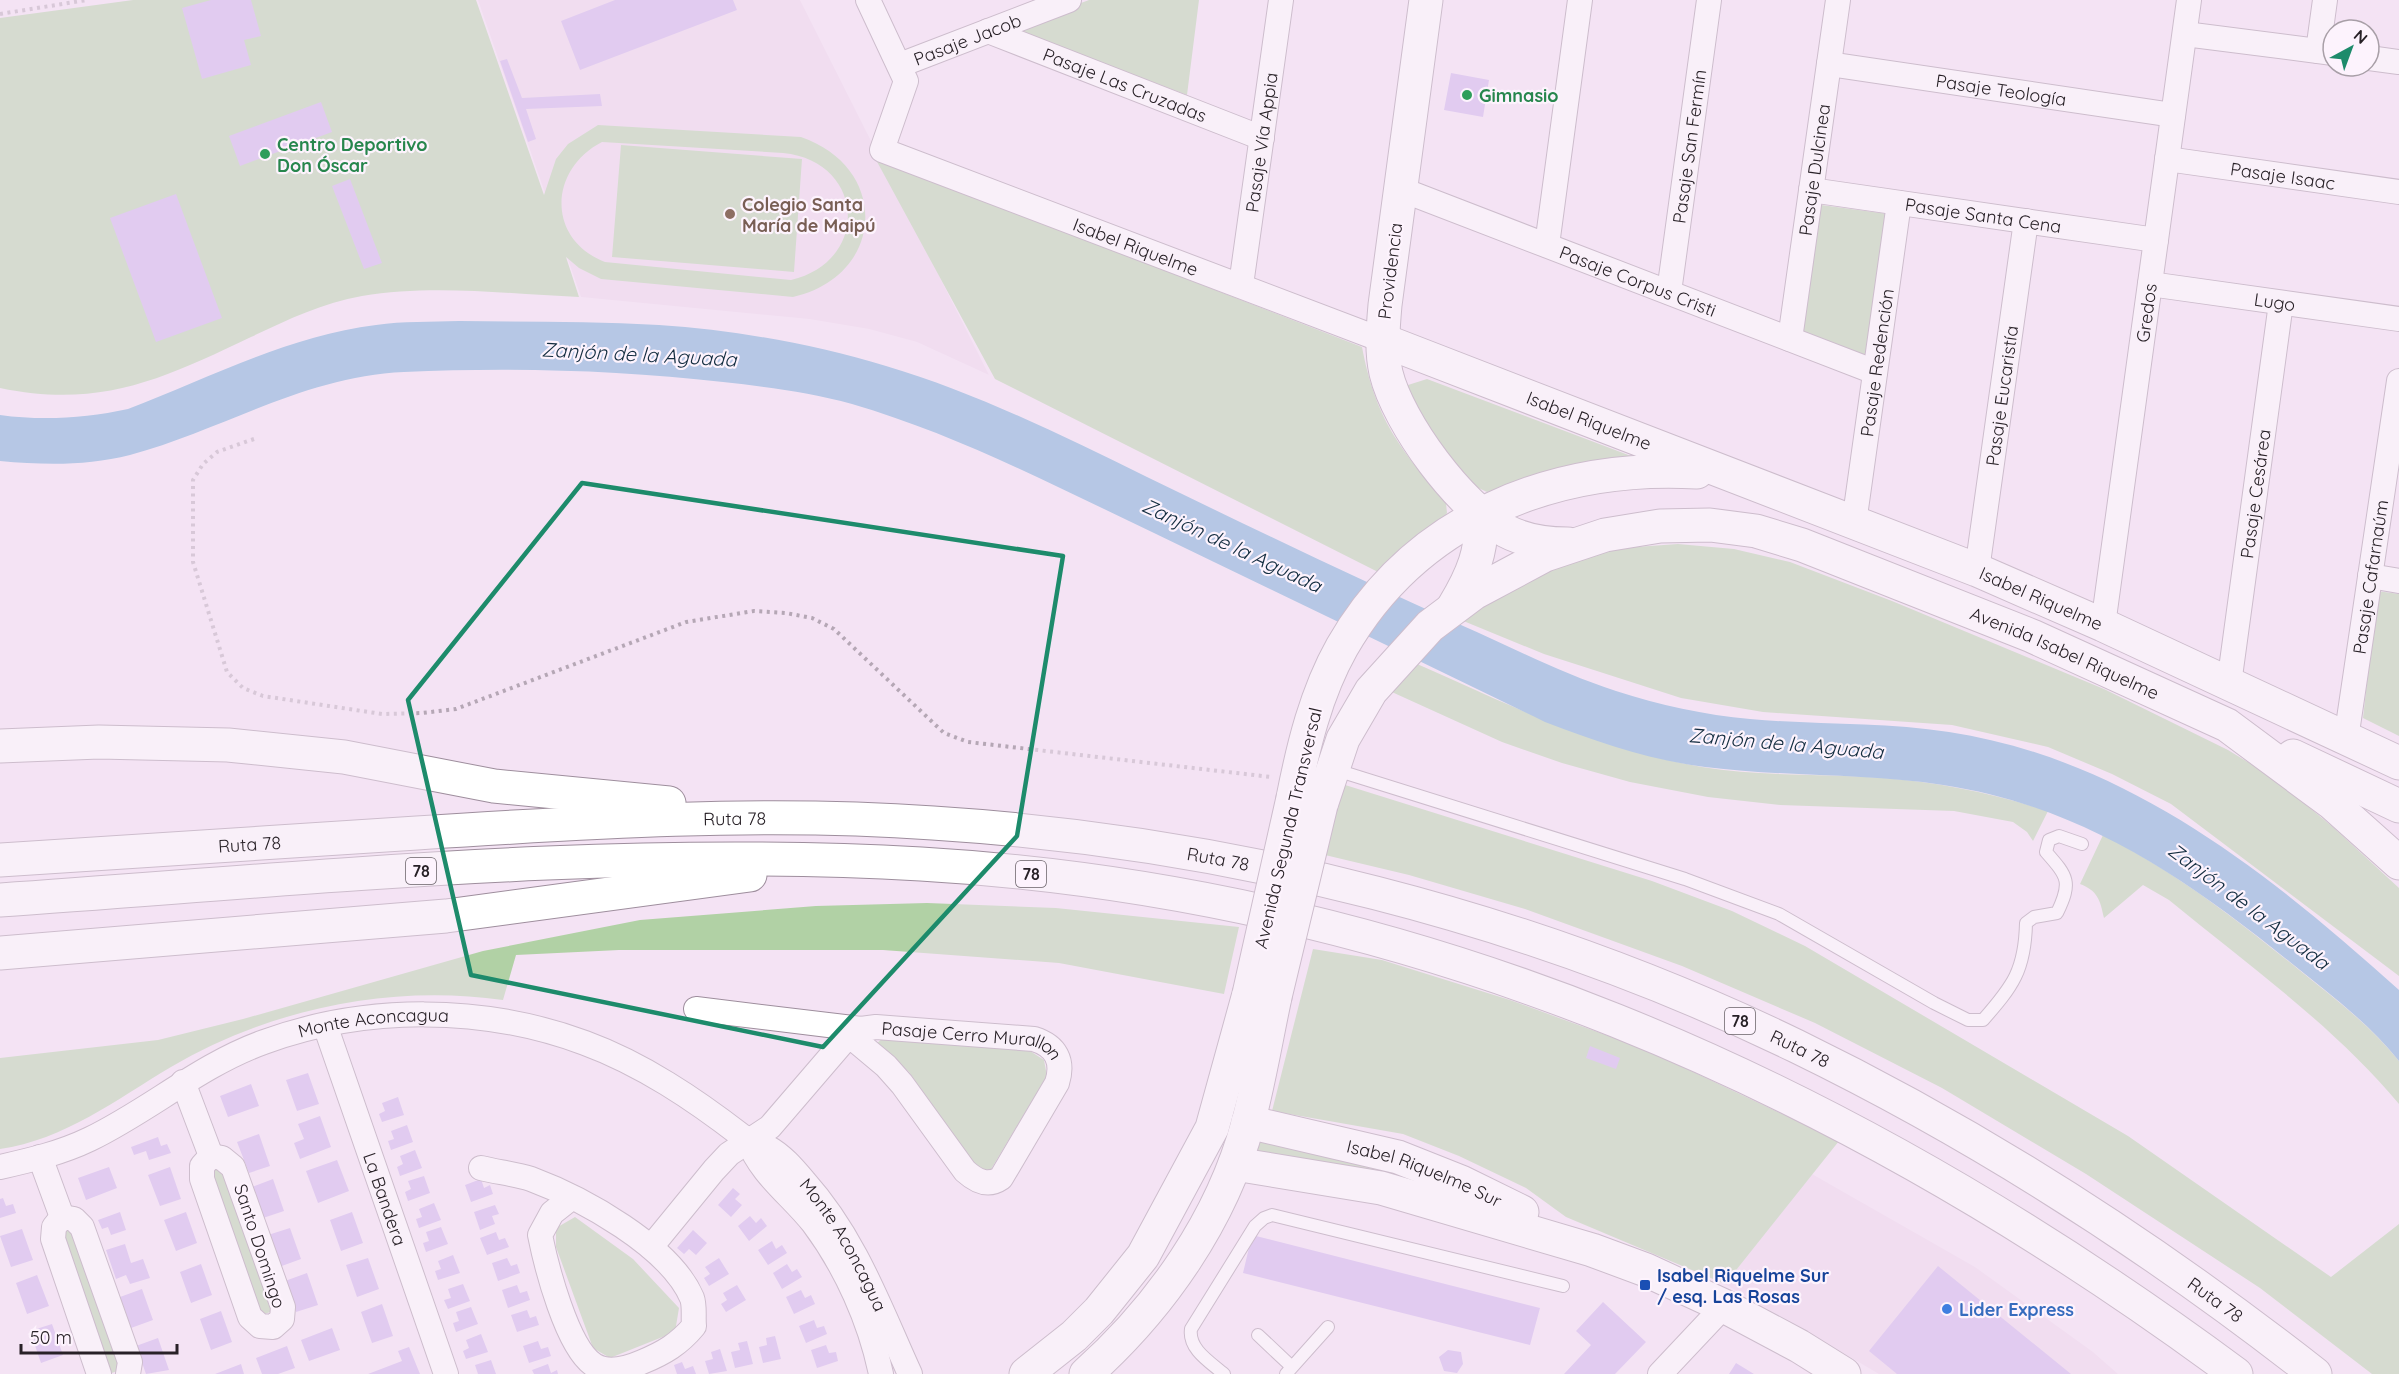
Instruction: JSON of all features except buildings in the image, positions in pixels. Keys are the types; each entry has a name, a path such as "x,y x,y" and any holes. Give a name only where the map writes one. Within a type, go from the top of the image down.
{"main road":[{"name":"Providencia","path":"1426,0 1382,340 1390,386 1405,420 1442,472 1480,515 1519,537 1547,543 1576,544"},
{"name":"Isabel Riquelme","path":"1382,340 1977,570 2103,625 2372,750"},
{"name":"Avenida Segunda Transversal","path":"1086,1374 1150,1307 1177,1272 1200,1235 1234,1164 1248,1122 1262,996 1316,705 1342,647 1375,601 1399,574 1428,548 1480,515 1550,486 1610,474 1652,470 1698,472 1746,482"},
{"path":"1452,609 1476,562 1481,544 1480,515"},
{"name":"Avenida Segunda Transversal","path":"1298,793 1332,769 1357,712 1385,674 1408,648 1452,609 1513,570 1576,544 1629,530 1688,525"},
{"name":"Avenida Isabel Riquelme","path":"1688,525 1756,531 1802,544 2032,636 2227,725 2332,803 2399,863"},
{"path":"2227,725 2399,806"},
{"path":"0,746 161,742 283,750 394,766 494,786 706,806 783,819"},
{"path":"2372,750 2399,773"},
{"name":"Ruta 78","path":"0,860 504,827 783,819 928,822 1091,838 1202,855 1364,890 1506,931 1571,953 1678,994 1761,1030 1865,1081 1942,1123 2092,1214 2211,1296 2315,1374"},
{"name":"78","path":"0,900 520,865 682,859 842,861 996,870 1140,888 1219,902 1422,952 1548,994 1700,1054 1896,1152 2045,1241 2119,1289 2236,1374"},
{"path":"0,953 446,916 666,888 842,861"},
{"name":"Avenida Segunda Transversal","path":"1026,1374 1074,1336 1104,1304 1143,1256 1202,1150 1212,1128 1229,1075 1262,996"},
{"path":"1202,1150 1248,1122"},
{"name":"Isabel Riquelme Sur","path":"1248,1122 1389,1155 1426,1167 1550,1226 1592,1250"},
{"name":"Isabel Riquelme Sur","path":"1234,1164 1381,1188 1592,1250 1646,1270 1724,1306 1799,1346 1844,1374"}],"street":[{"path":"868,0 900,65"},
{"name":"Pasaje Jacob","path":"900,65 1069,0"},
{"name":"Pasaje Vía Appia","path":"1241,285 1281,0"},
{"path":"1547,245 1580,0"},
{"name":"Pasaje San Fermín","path":"1669,292 1709,0"},
{"name":"Pasaje Dulcinea","path":"1790,339 1838,0"},
{"name":"Gredos","path":"2103,625 2189,0"},
{"path":"2325,0 2325,18"},
{"name":"Pasaje Las Cruzadas","path":"988,31 1262,138"},
{"path":"2185,34 2321,51"},
{"path":"2381,60 2399,62"},
{"name":"Pasaje Teología","path":"1829,64 2173,116"},
{"name":"Isabel Riquelme","path":"900,65 906,81 905,89 882,150 1382,340"},
{"name":"Pasaje Isaac","path":"2167,159 2399,192"},
{"name":"Pasaje Corpus Cristi","path":"1400,189 1875,372"},
{"name":"Pasaje Santa Cena","path":"1811,190 2156,240"},
{"name":"Pasaje Redención","path":"1854,523 1899,203"},
{"name":"Pasaje Eucaristía","path":"1977,570 2026,221"},
{"name":"Lugo","path":"2150,284 2399,319"},
{"name":"Pasaje Cesárea","path":"2229,684 2281,303"},
{"name":"Pasaje Cafarnaúm","path":"2372,750 2370,576 2394,452 2399,381"},
{"path":"2370,576 2399,580"},
{"path":"696,1009 855,1032"},
{"name":"Monte Aconcagua","path":"0,1167 40,1157 91,1139 183,1082 264,1042 325,1024 358,1018 425,1014 493,1021 547,1031 585,1043 658,1078 690,1097 748,1140 782,1157 832,1217 872,1285 910,1374"},
{"name":"La Bandera","path":"325,1024 446,1374"},
{"name":"Pasaje Cerro Murallon","path":"651,1247 729,1154 770,1127 855,1032 876,1027 1034,1039 1046,1043 1056,1052 1062,1068 1058,1083 1001,1178 994,1183 982,1182 965,1171 886,1066 855,1032"},
{"path":"183,1082 211,1156"},
{"name":"Monte Aconcagua","path":"748,1140 762,1166 813,1223 832,1251 860,1310 881,1374"},
{"name":"Santo Domingo","path":"211,1156 229,1161 237,1178 283,1307 282,1319 273,1327 260,1326 250,1317 202,1179 202,1166 211,1156"},
{"path":"40,1157 62,1217"},
{"path":"481,1168 530,1179 571,1198 608,1218 651,1247 692,1299 694,1326 673,1347 634,1365 608,1370 593,1365 579,1347 557,1299 540,1235 552,1213 571,1198"},
{"path":"62,1217 54,1227 53,1239 99,1374"},
{"path":"62,1217 74,1219 82,1227 130,1362 128,1374"},
{"path":"1660,1374 1724,1306"}],"lane":[{"path":"1332,769 1685,879 1779,914 1934,1003 1968,1020 1983,1020 2012,987 2026,946 2026,923 2034,918 2057,913 2067,892 2066,876 2046,852 2049,840 2059,836 2082,844"},
{"path":"1224,1374 1195,1348 1190,1338 1191,1329 1255,1226 1264,1218 1272,1215 1563,1286"},
{"path":"1258,1335 1289,1371 1328,1327"}],"path":[{"path":"0,14 87,0"},
{"path":"254,439 217,452 202,464 193,480 194,562 227,672 243,687 263,696 382,714 456,709 686,622 754,612 786,613 812,618 834,629 944,734 968,742 1298,793"}],"highlighted area":[{"path":"582,483 1063,556 1017,836 823,1047 471,975 408,700"}],"shaded area":[{"name":"Colegio Santa María de Maipú","path":"478,0 800,0 989,375 917,342 869,329 809,319 581,297"},
{"path":"1812,1174 1975,1267 2093,1352 2118,1374 1879,1374 1725,1284"}],"green space":[{"name":"Centro Deportivo Don Óscar","path":"133,0 476,0 544,195 556,159 568,144 598,125 801,137 830,152 851,172 862,196 865,221 860,245 846,268 823,285 793,297 601,279 579,268 566,257 579,297 443,290 389,292 362,296 305,313 189,366 130,386 69,395 36,394 0,388 0,18","holes":["602,142 783,153 810,160 830,174 843,192 848,212 845,234 835,253 817,269 791,280 605,262 586,251 572,237 564,221 562,204 564,186 572,169 584,154"]},
{"path":"1089,0 1199,0 1187,95 1012,29"},
{"path":"621,145 802,159 794,272 612,257"},
{"path":"875,158 1362,347 1374,394 1382,414 1402,448 1446,503 1447,513 1442,521 1382,574 995,379"},
{"path":"1814,204 1888,214 1868,358 1796,330"},
{"path":"1427,379 1639,459 1541,474 1487,492 1470,484 1408,408 1408,385"},
{"path":"1678,544 1734,549 1790,562 1892,601 2104,689 2228,750 2274,778 2334,828 2399,888 2399,976 2171,804 2112,774 2048,747 1952,725 1763,712 1681,698 1544,654 1461,620 1516,582 1607,549"},
{"path":"2377,591 2399,594 2399,736 2363,718"},
{"path":"1401,657 1548,721 1622,748 1661,759 1747,772 1925,782 1987,794 2048,811 2033,841 2027,832 2013,822 1954,811 1780,805 1708,797 1630,782 1562,763 1502,742 1383,688"},
{"path":"1342,784 1652,881 1732,911 1805,946 2128,1136 2331,1277 2399,1224 2399,1374 2372,1374 2260,1288 2086,1174 1942,1088 1815,1023 1682,966 1525,909 1409,875 1325,855"},
{"path":"2103,835 2155,864 2228,914 2364,1024 2399,1061 2399,1104 2347,1048 2318,1022 2169,900 2143,885 2104,918 2097,897 2091,890 2080,884"},
{"path":"927,903 1056,908 1239,927 1224,994 1059,963 883,950 619,950 516,955 503,1000 460,996 374,999 289,1016 209,1047 68,1128 24,1144 0,1149 0,1058 158,1040 243,1019 483,951 640,920 816,906"},
{"path":"1313,949 1382,960 1510,1000 1647,1050 1839,1141 1725,1284 1566,1217 1526,1188 1459,1156 1403,1134 1272,1111"},
{"path":"887,1035 1027,1049 1044,1060 1047,1076 990,1171 974,1166 909,1072 877,1043"},
{"path":"1250,1138 1401,1169 1442,1187 1246,1158"},
{"path":"223,1167 273,1311 259,1316 209,1172"},
{"path":"575,1217 633,1259 679,1308 675,1332 610,1358 593,1348 556,1247 556,1228"},
{"path":"73,1225 123,1369 109,1374 59,1230"}],"water":[{"name":"Zanjón de la Aguada","path":"459,321 609,323 688,327 774,339 858,358 920,377 1019,416 1382,589 1557,669 1616,691 1682,709 1716,715 1949,732 2014,746 2076,767 2135,795 2192,827 2246,864 2350,946 2399,990 2399,1061 2347,1008 2210,901 2129,850 2085,828 2041,810 1993,795 1943,785 1705,767 1644,755 1584,736 1545,722 1006,462 930,431 852,404 804,393 756,386 604,372 483,370 404,372 332,383 298,393 198,432 114,459 65,464 0,461 0,415 64,418 128,409 280,348 312,338 343,330 386,324"}],"place":[{"name":"Gimnasio","path":"1467,95"},
{"name":"Centro Deportivo Don Óscar","path":"265,154"},
{"name":"Colegio Santa María de Maipú","path":"730,214"},
{"name":"Isabel Riquelme Sur / esq. Las Rosas","path":"1645,1285"},
{"name":"Lider Express","path":"1947,1309"}]}
